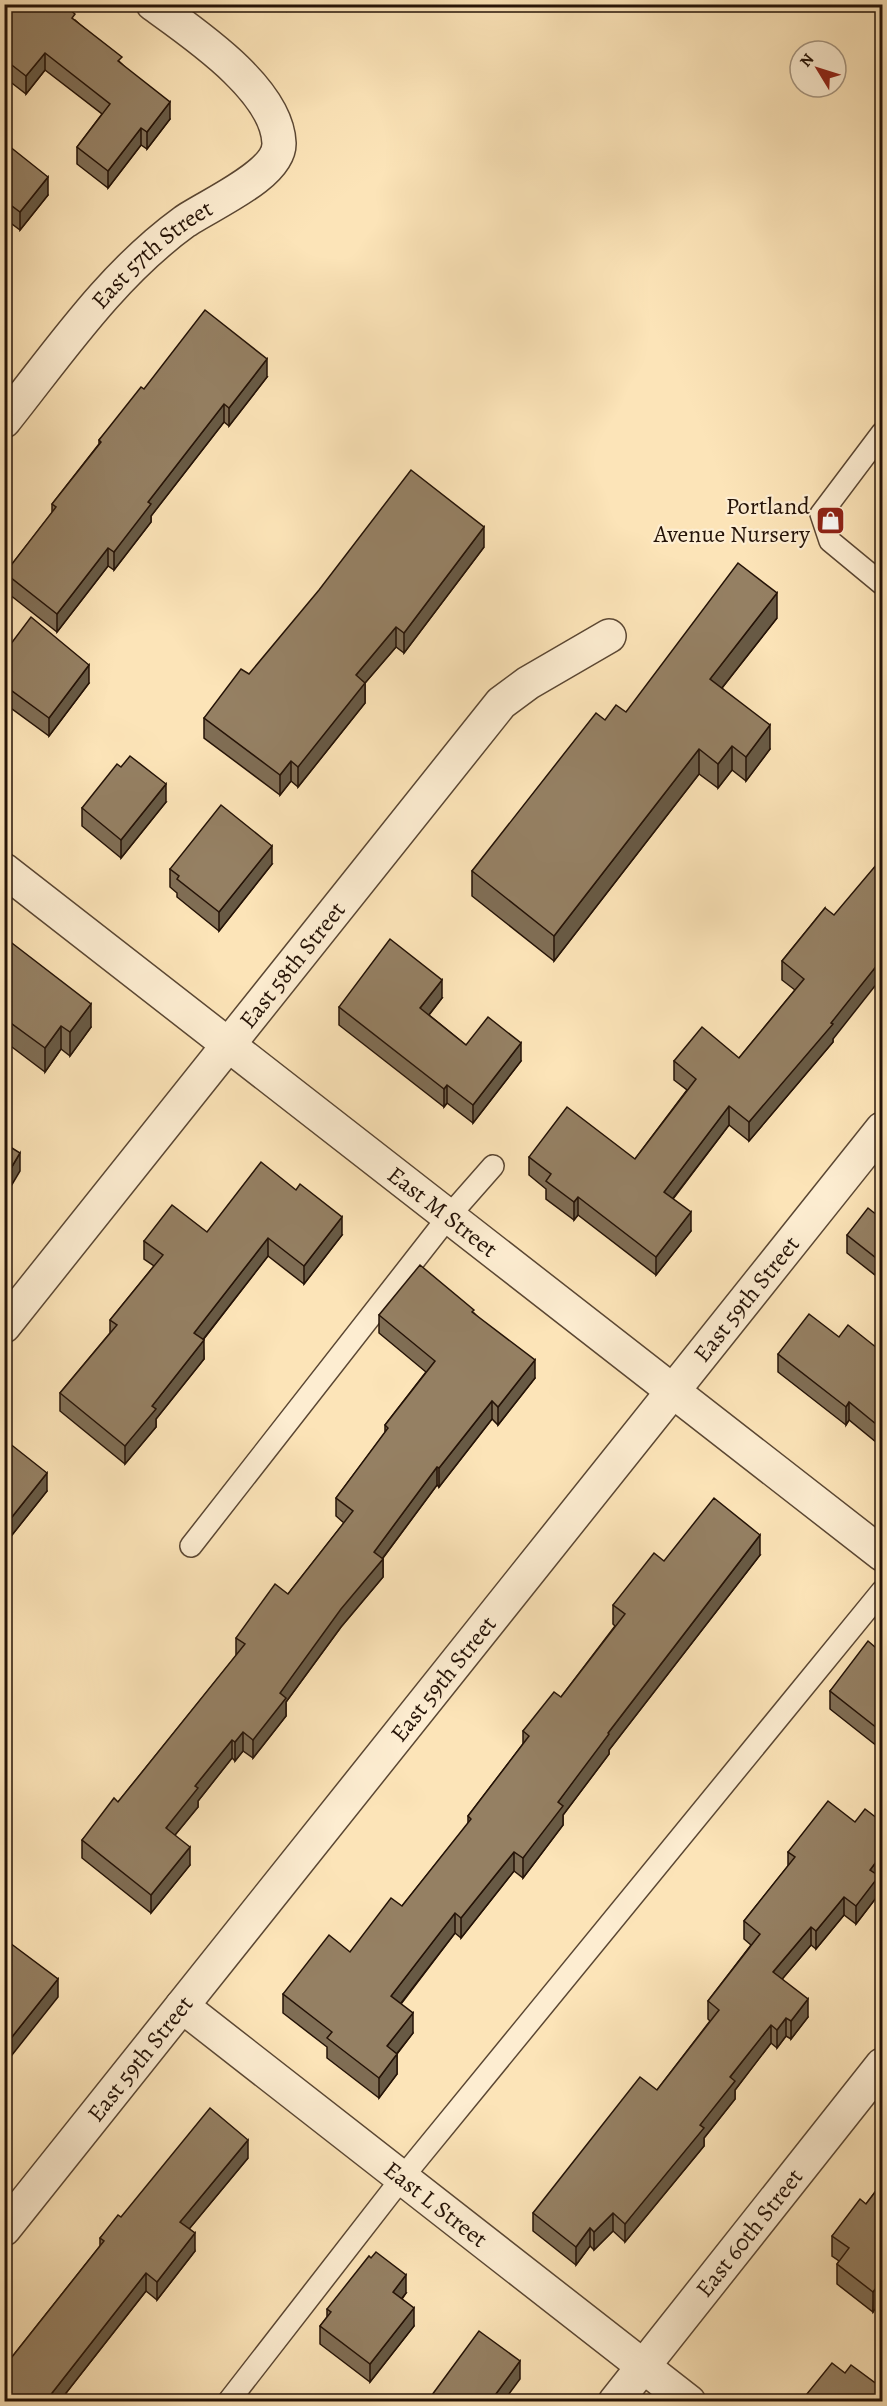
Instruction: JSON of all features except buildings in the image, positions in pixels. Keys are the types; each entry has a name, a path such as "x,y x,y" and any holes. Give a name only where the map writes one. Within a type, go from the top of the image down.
{"street":[{"name":"East 57th Street","path":"4,422 88,315 131,267 184,222 246,184 273,163 279,144 271,115 260,97 246,80 193,32 153,4"},
{"name":"East 58th Street","path":"4,1326 501,703 528,683 609,636"},
{"name":"East M Street","path":"4,870 882,1554"},
{"name":"East 59th Street","path":"4,2229 882,1129"},
{"name":"East L Street","path":"182,2006 689,2402"},
{"name":"East 60th Street","path":"615,2402 882,2065"}],"lane":[{"path":"882,433 821,514 830,541 882,584"},
{"path":"191,1546 449,1216 493,1166"},
{"path":"228,2402 402,2178 882,1591"}],"place":[{"name":"Portland Avenue Nursery","path":"831,520"}]}
